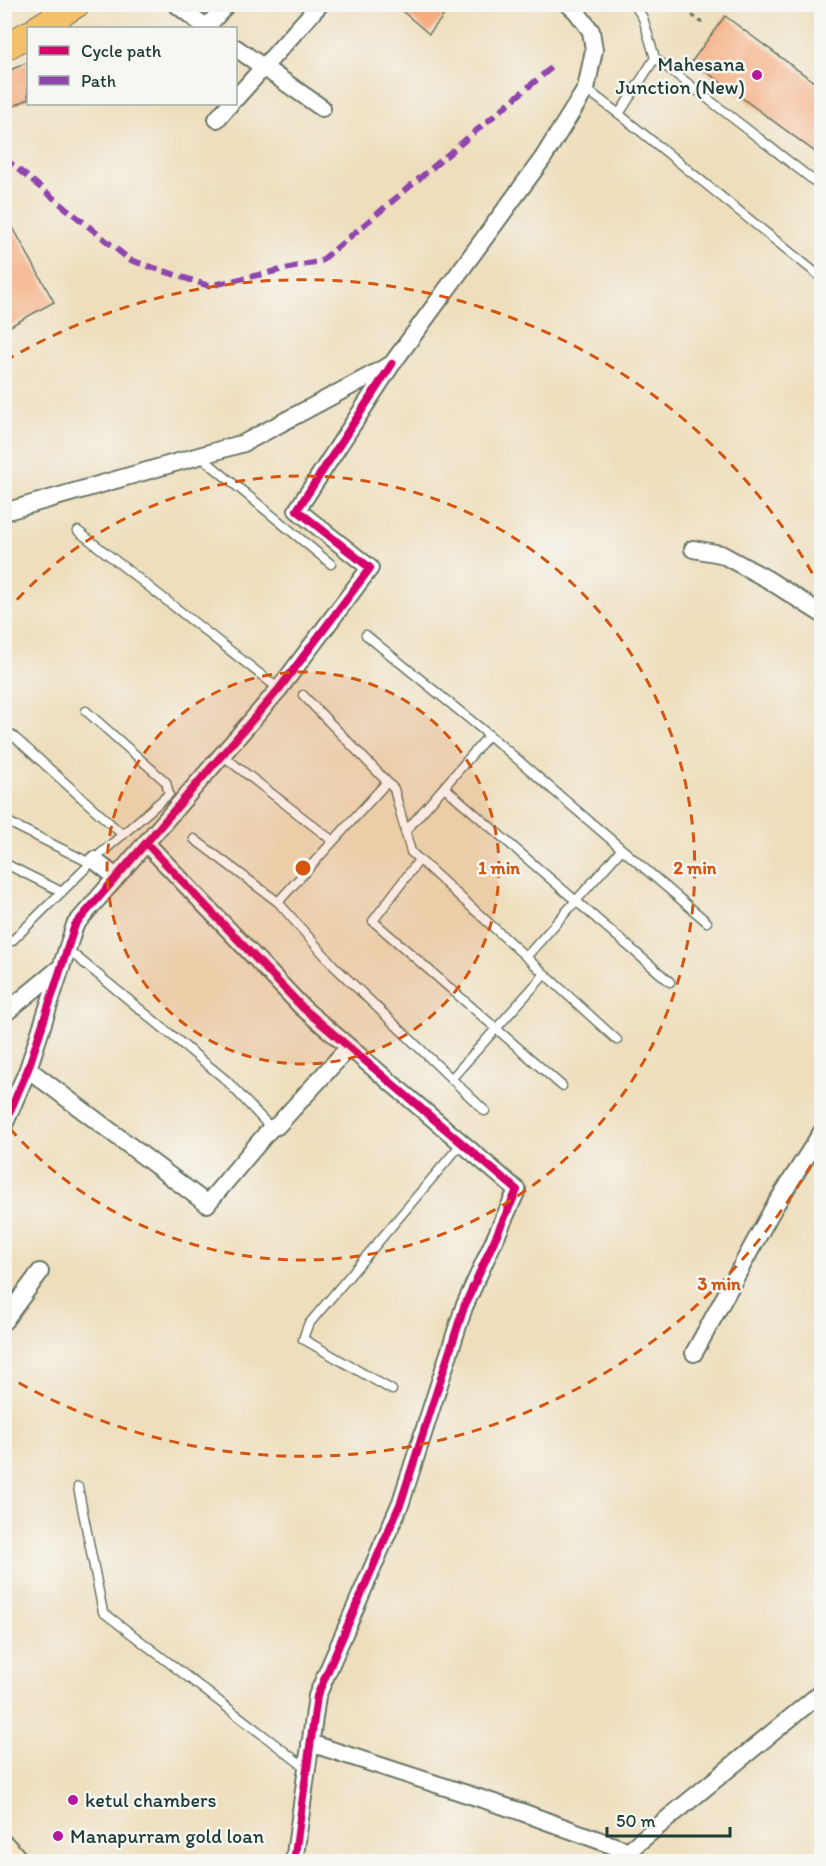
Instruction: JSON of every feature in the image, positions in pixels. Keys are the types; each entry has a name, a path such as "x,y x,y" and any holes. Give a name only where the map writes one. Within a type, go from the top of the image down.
{"main road":[{"path":"40,27 77,4"},
{"path":"4,48 27,35"}],"street":[{"path":"176,4 206,27"},
{"path":"208,27 227,4"},
{"path":"237,97 320,4"},
{"path":"4,1125 28,1069 75,925 279,689 370,568 297,510 392,364 543,159 586,89 594,50 591,31 568,4"},
{"path":"237,49 322,108"},
{"path":"217,119 230,105"},
{"path":"4,512 244,443 392,364"},
{"path":"693,549 721,554 767,579 822,614"},
{"path":"146,843 303,1008 517,1190 464,1307 401,1502 317,1696 294,1862"},
{"path":"94,860 116,877"},
{"path":"4,1014 62,966"},
{"path":"28,1069 207,1204 271,1128 277,1126 349,1047"},
{"path":"694,1353 774,1207 822,1132"},
{"path":"4,1321 40,1272"},
{"path":"310,1743 519,1810 627,1856 822,1692"},
{"path":"4,1847 18,1862"}],"lane":[{"path":"634,4 643,18 655,58 822,187"},
{"path":"619,114 655,58"},
{"path":"586,89 822,278"},
{"path":"200,456 331,564"},
{"path":"78,531 279,689"},
{"path":"366,635 489,735 707,922"},
{"path":"303,695 394,789 411,852 617,1040"},
{"path":"4,938 12,941 94,860 169,794 166,782 86,711"},
{"path":"12,735 123,835"},
{"path":"405,832 489,735"},
{"path":"222,755 333,841"},
{"path":"278,902 387,782"},
{"path":"444,787 670,982"},
{"path":"4,820 90,863 94,860"},
{"path":"194,839 278,902 334,966 485,1111"},
{"path":"526,957 622,849"},
{"path":"419,860 373,921 562,1086"},
{"path":"4,863 62,892"},
{"path":"67,949 226,1080 271,1128"},
{"path":"451,1079 545,974"},
{"path":"392,1390 303,1339 308,1325 462,1143"},
{"path":"78,1487 103,1612 307,1768"}],"path":[{"path":"678,4 702,23"}],"building":[{"path":"394,4 453,4 429,34"},
{"name":"Mahesana Junction (New)","path":"725,16 822,88 822,157 692,61"},
{"path":"27,62 27,100 4,111 4,73"},
{"path":"4,211 54,302 7,328 4,323"}],"marked path":[{"path":"4,158 130,260 209,286 321,261 551,68"}],"cycle path":[{"path":"4,1125 28,1069 75,925 279,689 370,568 297,510 392,364"},
{"path":"146,843 303,1008 517,1190 464,1307 401,1502 317,1696 294,1862"}],"place":[{"name":"Mahesana Junction (New)","path":"757,75"},
{"name":"ketul chambers","path":"73,1800"},
{"name":"Manapurram gold loan","path":"58,1836"}]}
